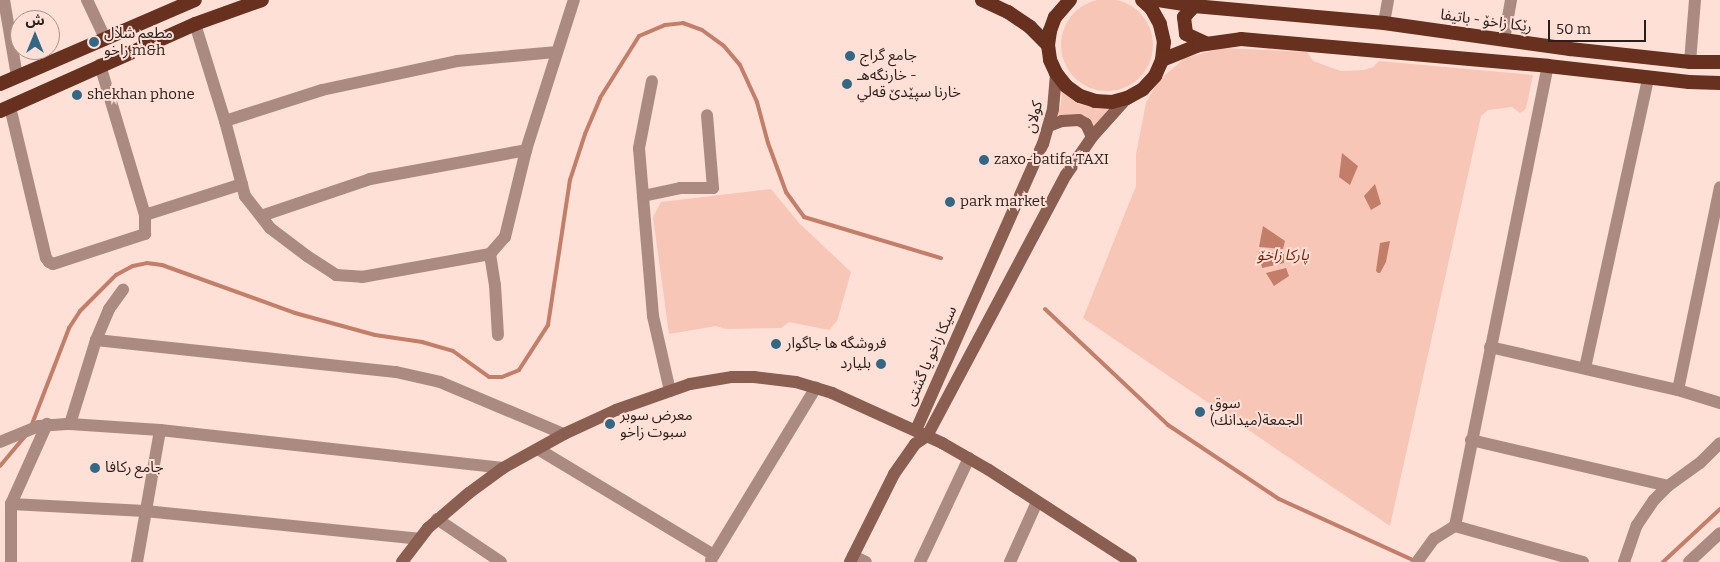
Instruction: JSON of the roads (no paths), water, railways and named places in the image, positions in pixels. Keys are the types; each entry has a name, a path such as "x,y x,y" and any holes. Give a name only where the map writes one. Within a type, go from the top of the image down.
{"highway":[{"path":"0,84 196,0"},
{"path":"5,109 195,24 262,0"},
{"path":"982,0 1008,12 1030,27 1048,45"},
{"path":"1070,0 1055,17 1048,45 1050,60 1056,73 1066,86 1080,96 1095,101 1112,102 1128,98 1143,89 1155,76 1162,60 1164,42 1160,24 1151,8 1142,0"},
{"name":"رێکا زاخۆ - باتیفا","path":"1158,0 1384,23 1504,40 1690,62 1720,62"},
{"path":"1200,4 1184,17 1186,34 1205,43"},
{"path":"1162,60 1205,43 1241,39 1548,66 1648,78 1720,83"}],"main road":[{"name":"كولان","path":"975,295 998,248 1050,126 1056,91 1056,73"},
{"path":"921,433 1057,191 1092,137 1128,98"},
{"path":"1050,126 1062,120 1079,120 1086,124 1092,137"},
{"name":"سیکا زاخو یا گشتى","path":"852,559 894,474 921,433 975,295"},
{"path":"402,562 419,539 438,519 503,468 564,434 616,410 670,391 711,380 754,376 782,379 816,387 921,433 969,458 1131,562"}],"street":[{"path":"4,0 18,76"},
{"path":"87,0 104,38"},
{"path":"195,24 225,121 245,196 270,228 336,275 362,277 490,254 505,237 526,150 555,52 574,0"},
{"path":"1384,23 1388,0"},
{"path":"1504,40 1511,0"},
{"path":"1690,62 1695,0"},
{"path":"225,121 322,90 457,61 555,52"},
{"path":"5,109 48,262 53,264 138,238 145,234 146,221 100,66"},
{"path":"1417,562 1434,539 1454,526 1548,66"},
{"path":"1585,368 1648,78"},
{"path":"652,81 639,148 653,316 670,391"},
{"path":"643,196 680,188 713,188 708,115"},
{"path":"261,216 370,179 526,150"},
{"path":"146,221 242,184"},
{"path":"1678,390 1720,187"},
{"path":"490,254 495,285 498,334"},
{"path":"70,424 96,340 109,309 123,290"},
{"path":"96,340 396,372 440,382 564,434"},
{"path":"1490,347 1678,390 1720,403"},
{"path":"538,449 712,558 816,387"},
{"path":"4,439 43,425 70,424 160,430 503,468"},
{"path":"11,562 10,504 43,425"},
{"path":"137,562 160,430"},
{"path":"1471,440 1668,486"},
{"path":"1624,562 1637,525 1654,500 1668,486 1700,463 1720,443"},
{"path":"920,562 969,458"},
{"path":"1010,562 1037,502"},
{"path":"10,504 146,511 419,539"},
{"path":"438,519 501,562"},
{"path":"1454,526 1583,562"},
{"path":"1689,562 1720,533"},
{"path":"852,559 866,562"}],"waterway":[{"path":"32,424 69,328 80,311 116,275 133,266 147,263 162,265 295,313 375,335 422,342 453,351 489,377 502,377 519,370 548,325 570,180 585,134 600,98 639,36 665,25 683,23 702,30 724,46 740,65 757,102 768,143 786,192 804,217 941,258"},
{"path":"1045,309 1168,425 1279,499 1415,561"},
{"path":"0,466 26,435"},
{"path":"1663,562 1720,509"}],"place":[{"name":"مطعم شلال زاخو m&h","path":"94,42"},
{"name":"جامع گراج","path":"850,56"},
{"name":"خارنگه‌هـ - خارنا سپێدێ قه‌لي","path":"847,84"},
{"name":"shekhan phone","path":"77,95"},
{"name":"zaxo-batifa TAXI","path":"984,160"},
{"name":"park market","path":"950,202"},
{"name":"فروشگه ها جاگوار","path":"776,344"},
{"name":"بليارد","path":"881,364"},
{"name":"سوق الجمعة(ميدانك)","path":"1200,412"},
{"name":"معرض سوبر سبوت زاخو","path":"610,424"},
{"name":"جامع ركافا","path":"95,468"}],"park label":[{"name":"پارکا زاخۆ","path":"1283,256"}]}
